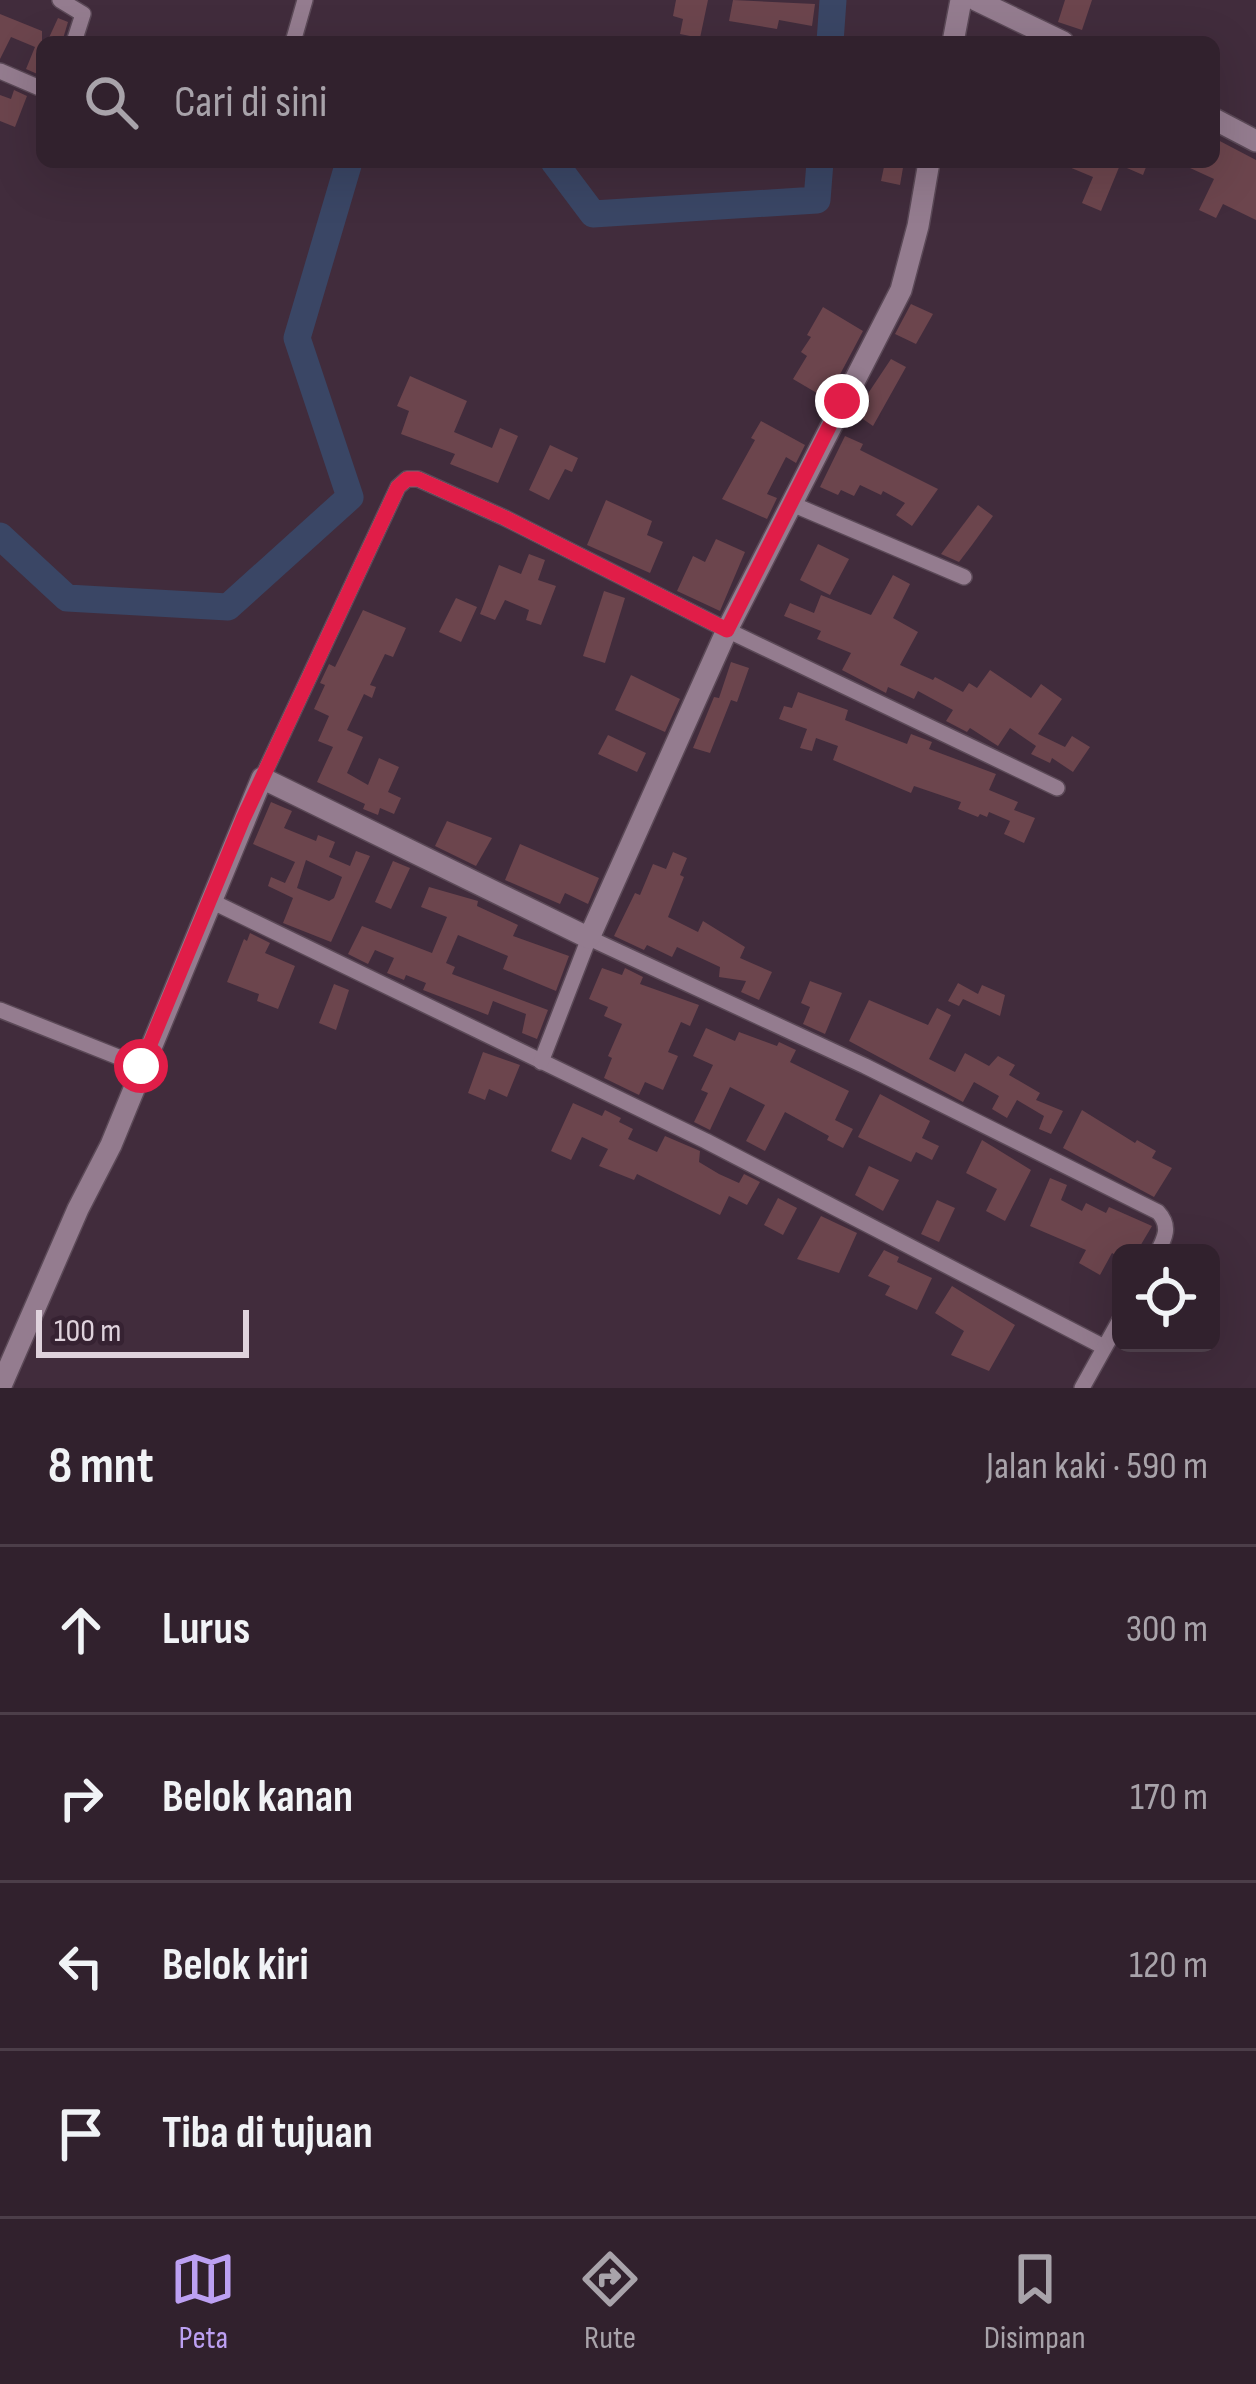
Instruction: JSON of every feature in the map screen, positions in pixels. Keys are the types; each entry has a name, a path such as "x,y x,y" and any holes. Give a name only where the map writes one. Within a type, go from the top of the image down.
{"street":[{"path":"60,0 83,14 76,36"},
{"path":"295,36 305,0"},
{"path":"954,36 961,0"},
{"path":"976,0 1051,36"},
{"path":"0,71 36,86"},
{"path":"1220,122 1256,141"},
{"path":"541,1062 589,938 727,630 901,290 928,168"},
{"path":"0,1388 78,1208 111,1145 262,778 398,487 407,479 418,479 505,518 1057,788"},
{"path":"792,504 964,578"},
{"path":"262,778 865,1066 1158,1212 1167,1229 1161,1244"},
{"path":"209,900 706,1141 1104,1348"},
{"path":"0,1010 141,1066"},
{"path":"1082,1388 1112,1334"}],"building":[{"path":"676,0 708,0 700,36 680,34 683,19 673,16"},
{"path":"733,0 815,4 812,26 779,20 777,29 729,21"},
{"path":"1065,0 1092,0 1082,30 1058,22"},
{"path":"0,14 42,31 42,36 36,36 36,73 26,69 35,47 11,37 0,59"},
{"path":"58,18 68,22 64,36 50,36"},
{"path":"14,90 27,96 15,127 0,121 0,95 11,99"},
{"path":"1220,141 1256,160 1256,220 1223,204 1216,218 1199,210 1214,179 1190,168 1220,168"},
{"path":"884,168 903,168 900,185 881,181"},
{"path":"1071,168 1119,168 1101,211 1082,203 1093,177"},
{"path":"911,304 933,314 916,344 895,334"},
{"path":"823,307 863,331 827,399 793,379 807,356 801,352"},
{"path":"891,359 906,367 873,426 860,417 870,401 865,398"},
{"path":"410,376 467,401 454,432 492,448 500,428 518,436 498,483 450,464 455,454 401,434 409,411 397,406"},
{"path":"761,421 805,445 796,463 786,457 767,494 777,498 767,519 722,499"},
{"path":"845,436 863,444 860,450 938,489 912,526 896,515 905,503 883,491 881,495 860,485 854,496 841,490 838,495 820,487"},
{"path":"550,445 578,458 572,472 565,469 549,500 529,490"},
{"path":"606,500 652,521 647,535 663,542 650,573 587,545"},
{"path":"978,505 993,516 972,545 959,562 941,554"},
{"path":"716,539 745,552 720,611 677,591 693,556 705,562"},
{"path":"818,544 849,559 830,595 800,580"},
{"path":"529,554 545,560 538,580 556,586 541,625 526,620 529,610 505,600 495,620 480,614 499,565 521,574"},
{"path":"893,575 910,584 893,618 918,632 900,665 963,692 969,683 977,688 990,670 1031,698 1041,684 1062,699 1038,734 1065,747 1072,736 1090,747 1073,772 1052,758 1050,763 1031,754 1036,746 1010,728 998,746 970,728 967,732 946,721 953,710 918,691 914,699 888,687 886,693 842,670 851,653 817,639 821,631 784,616 790,603 814,613 821,595 871,615"},
{"path":"604,591 625,598 605,663 583,656"},
{"path":"456,598 477,607 461,642 439,632"},
{"path":"363,610 406,628 393,657 385,654 370,685 376,687 372,698 364,694 347,730 363,737 347,773 368,785 379,758 399,767 388,792 401,798 394,814 380,808 378,815 363,809 365,804 317,782 333,747 318,741 329,716 314,709 325,685 320,683 329,664 335,667"},
{"path":"731,662 749,668 737,702 731,700 710,753 693,748 714,697 719,698"},
{"path":"631,675 680,699 665,732 615,710"},
{"path":"798,692 848,710 845,720 907,744 911,734 932,742 929,749 996,774 989,790 1018,802 1014,810 1035,818 1024,843 1004,834 1010,821 989,812 987,817 978,817 958,809 961,802 914,786 911,793 833,760 838,746 816,738 812,751 800,748 807,729 779,719 784,706 792,708"},
{"path":"608,735 646,753 637,772 598,754"},
{"path":"271,802 292,811 284,828 316,841 318,835 335,842 329,857 350,866 356,851 370,856 331,942 283,923 293,898 268,886 271,877 285,883 295,862 253,844","holes":["306,860 342,877 329,901 297,888"]},
{"path":"447,821 492,838 476,866 435,846"},
{"path":"520,844 599,878 588,904 565,893 560,904 505,880"},
{"path":"673,852 687,858 668,917 698,932 703,921 745,947 740,958 772,972 759,1000 741,992 746,981 719,977 720,967 677,947 672,957 614,936 653,864 666,869"},
{"path":"393,861 410,868 391,909 375,902"},
{"path":"429,887 478,901 477,906 518,925 513,936 569,956 556,991 503,969 508,956 458,935 446,963 455,967 452,974 548,1010 537,1039 522,1033 526,1014 493,1001 488,1015 423,990 426,983 387,973 394,958 375,950 368,964 348,954 362,926 432,953 447,917 421,907"},
{"path":"250,933 270,943 265,953 295,966 278,1009 257,1001 259,994 227,982"},
{"path":"602,968 622,975 625,968 643,977 640,984 699,1005 690,1026 681,1022 668,1052 678,1056 663,1090 645,1082 639,1095 604,1078 622,1024 604,1016 608,1007 589,999"},
{"path":"810,981 842,993 825,1034 803,1024 810,1007 801,1003"},
{"path":"958,983 978,994 982,985 1005,995 1000,1016 963,999 959,1006 948,1001"},
{"path":"334,984 349,990 336,1030 319,1023"},
{"path":"869,1000 928,1025 937,1008 951,1015 929,1059 955,1072 965,1053 989,1066 998,1056 1015,1065 1009,1075 1040,1093 1036,1100 1063,1111 1051,1134 1039,1129 1044,1116 1017,1100 1007,1118 992,1109 999,1096 974,1082 963,1102 849,1041"},
{"path":"706,1028 735,1041 739,1032 777,1046 779,1042 796,1050 790,1062 849,1091 835,1120 853,1129 843,1148 785,1112 765,1151 746,1141 765,1105 730,1087 710,1130 694,1122 708,1093 701,1090 713,1065 693,1056"},
{"path":"483,1052 520,1065 507,1097 489,1089 485,1100 468,1093"},
{"path":"880,1094 930,1121 922,1138 939,1146 932,1160 916,1152 911,1162 858,1137"},
{"path":"573,1103 602,1116 605,1110 621,1118 619,1122 633,1129 628,1139 657,1152 665,1136 700,1151 699,1162 719,1174 739,1183 744,1174 760,1182 747,1205 729,1196 720,1215 637,1174 634,1180 599,1166 608,1149 582,1137 571,1160 551,1151"},
{"path":"1082,1110 1156,1151 1152,1158 1172,1168 1154,1197 1063,1148"},
{"path":"982,1140 1031,1170 1005,1221 986,1211 997,1189 966,1173"},
{"path":"869,1166 899,1180 883,1211 855,1195"},
{"path":"1050,1178 1067,1185 1061,1200 1082,1211 1086,1203 1106,1213 1109,1207 1152,1226 1141,1244 1112,1244 1100,1275 1079,1263 1086,1250 1030,1226"},
{"path":"778,1198 797,1208 783,1235 764,1225"},
{"path":"937,1200 955,1208 939,1242 921,1234"},
{"path":"821,1216 857,1233 839,1273 797,1259"},
{"path":"884,1250 899,1257 897,1262 932,1278 917,1310 885,1295 890,1286 868,1276"},
{"path":"952,1286 1015,1325 989,1371 951,1355 964,1331 935,1313"}],"waterway":[{"path":"830,36 833,0"},
{"path":"0,536 67,598 228,607 350,497 297,338 347,168"},
{"path":"558,168 593,214 817,200 820,168"}],"route":[{"path":"141,1066 243,819 398,487 407,479 418,479 727,630 842,401"}]}
